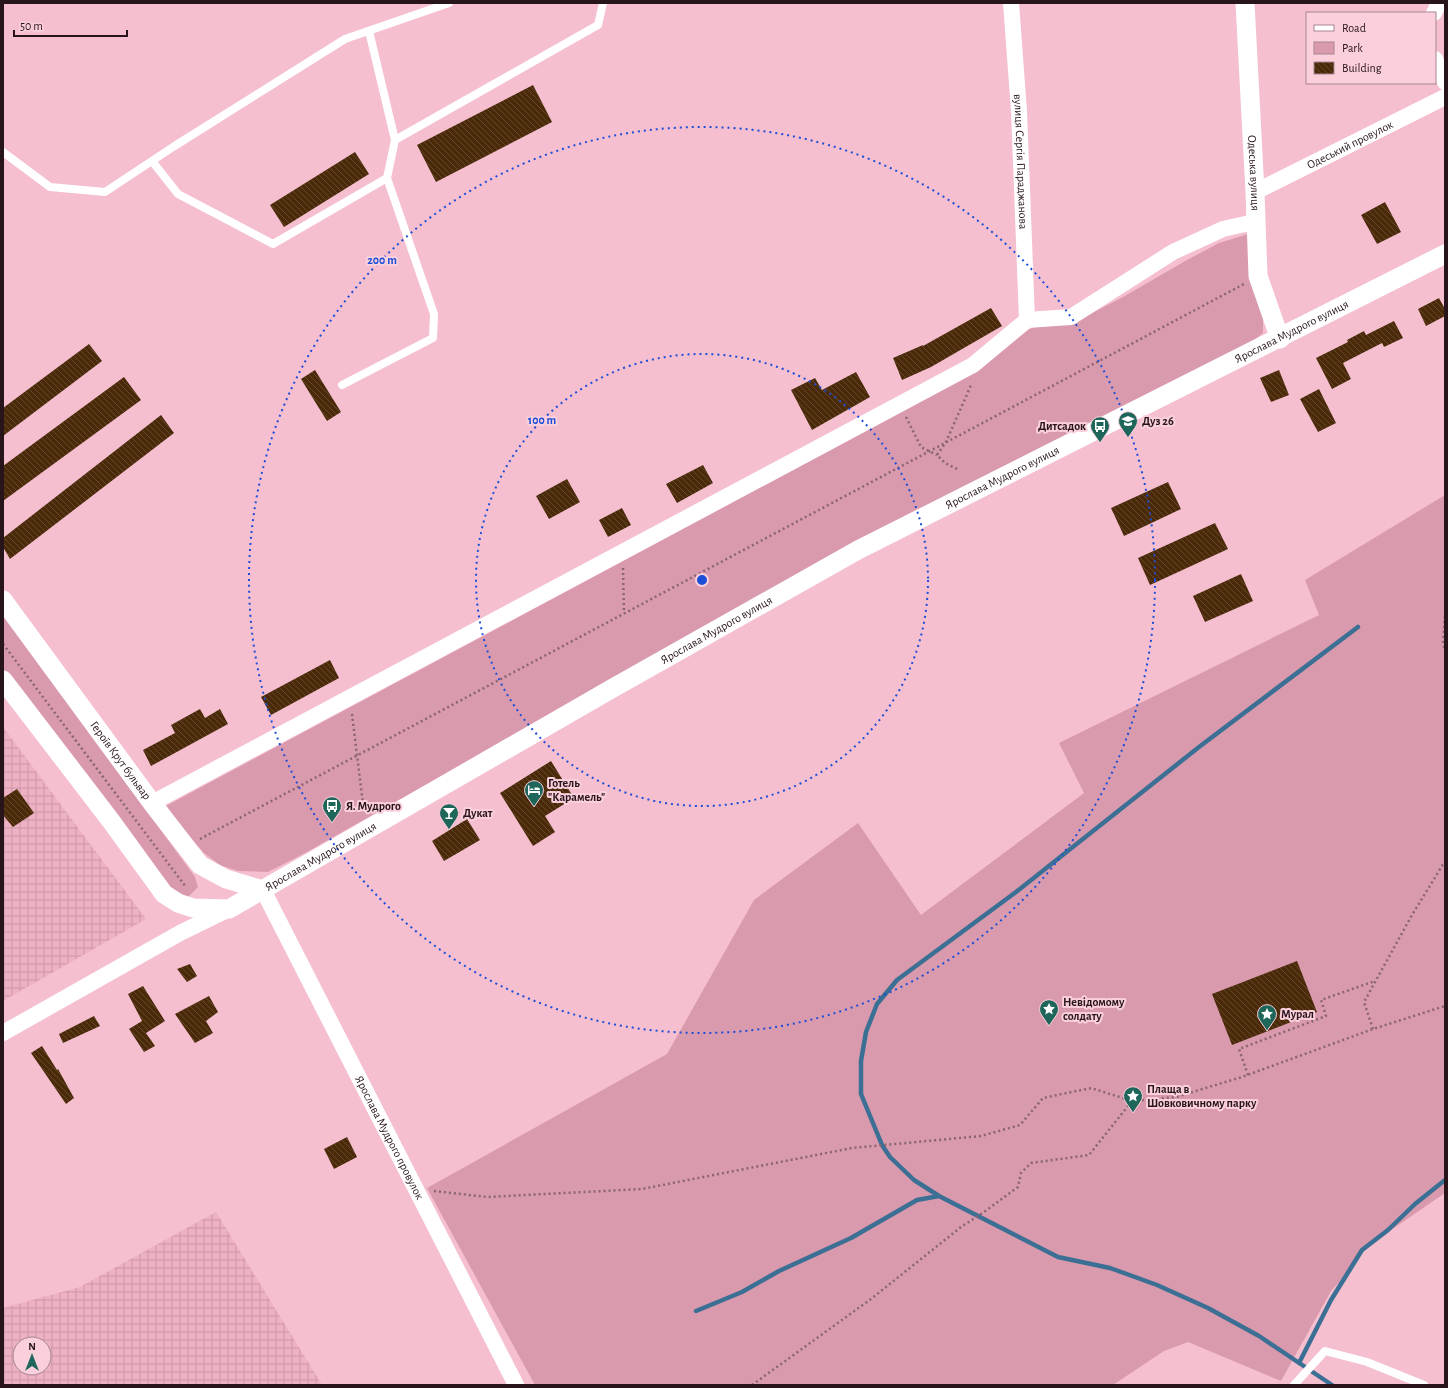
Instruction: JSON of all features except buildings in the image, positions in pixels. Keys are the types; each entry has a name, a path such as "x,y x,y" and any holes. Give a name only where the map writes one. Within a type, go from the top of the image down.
{"street":[{"name":"вулиця Сергія Параджанова","path":"1011,3 1019,111 1027,320"},
{"name":"Одеська вулиця","path":"1245,3 1257,223 1258,276 1280,339"},
{"path":"1434,12 1438,5 1442,3"},
{"path":"1436,61 1445,82"},
{"name":"Одеський провулок","path":"1255,192 1445,97"},
{"path":"152,803 973,365 1027,320 1071,317 1173,252 1223,229 1254,222 1257,223"},
{"name":"Ярослава Мудрого вулиця","path":"3,1033 180,933 229,909 263,890 613,688 858,550 1280,339 1445,254"},
{"name":"Героїв Крут бульвар","path":"3,600 200,866 226,879 263,890"},
{"path":"3,680 111,821 164,894 178,904 193,908 229,909"},
{"name":"Ярослава Мудрого провулок","path":"263,890 516,1385"}],"lane":[{"path":"3,152 50,187 105,192 345,39 449,3"},
{"path":"395,140 598,25 603,3"},
{"path":"342,385 432,338 434,314 387,178 395,140 369,31"},
{"path":"152,161 178,194 273,244 387,178"},
{"path":"1294,1385 1325,1351 1367,1362 1424,1385"}],"path":[{"path":"186,847 1258,276"},
{"path":"938,455 946,442 972,384 973,365"},
{"path":"900,404 920,447 928,452 938,455 945,463 957,469"},
{"path":"624,552 624,614"},
{"path":"1445,616 1443,643 1445,652"},
{"path":"3,644 186,887"},
{"path":"350,697 366,830"},
{"path":"1373,1029 1364,1002 1412,915 1445,861"},
{"path":"1248,1075 1239,1049 1326,1016 1321,1000 1375,982"},
{"path":"416,1189 487,1197 642,1189 852,1148 981,1136 1020,1125 1043,1098 1091,1088 1132,1101 1176,1097 1248,1075 1373,1029 1445,1006"},
{"path":"752,1385 871,1298 961,1227 1018,1187 1021,1174 1031,1163 1089,1155 1132,1101"}],"shaded area":[{"path":"3,727 146,919 3,1001"},
{"path":"216,1212 322,1385 3,1385 3,1308 80,1287"}],"green space":[{"path":"1248,234 1263,300 1263,333 1248,345 824,559 307,852 268,872 238,871 220,865 204,853 186,833 166,806 976,372 1028,330 1040,324 1073,323 1123,297 1219,243"},
{"path":"1445,495 1445,1193 1362,1250 1346,1275 1331,1291 1281,1381 1188,1342 1164,1351 1113,1385 535,1385 427,1188 667,1054 754,900 858,823 921,915 1084,793 1059,743 1319,615 1305,580"},
{"path":"3,614 195,877 198,887 187,898 177,895 3,669"}],"waterway":[{"path":"939,1196 914,1180 890,1157 882,1145 861,1094 861,1061 866,1032 877,1004 897,980 1016,892 1199,747 1358,627"},
{"path":"1299,1363 1331,1300 1362,1250 1388,1230 1415,1204 1445,1180"},
{"path":"696,1311 742,1292 779,1271 851,1238 917,1200 939,1196 1058,1257 1110,1268 1157,1285 1208,1308 1259,1336 1332,1385"}],"place":[{"name":"Дуз 26","path":"1128,438"},
{"name":"Дитсадок","path":"1100,443"},
{"name":"Готель \"Карамель\"","path":"534,807"},
{"name":"Я. Мудрого","path":"332,823"},
{"name":"Дукат","path":"449,830"},
{"name":"Невідомому солдату","path":"1049,1026"},
{"name":"Мурал","path":"1267,1031"},
{"name":"Плаща в Шовковичному парку","path":"1133,1113"}]}
